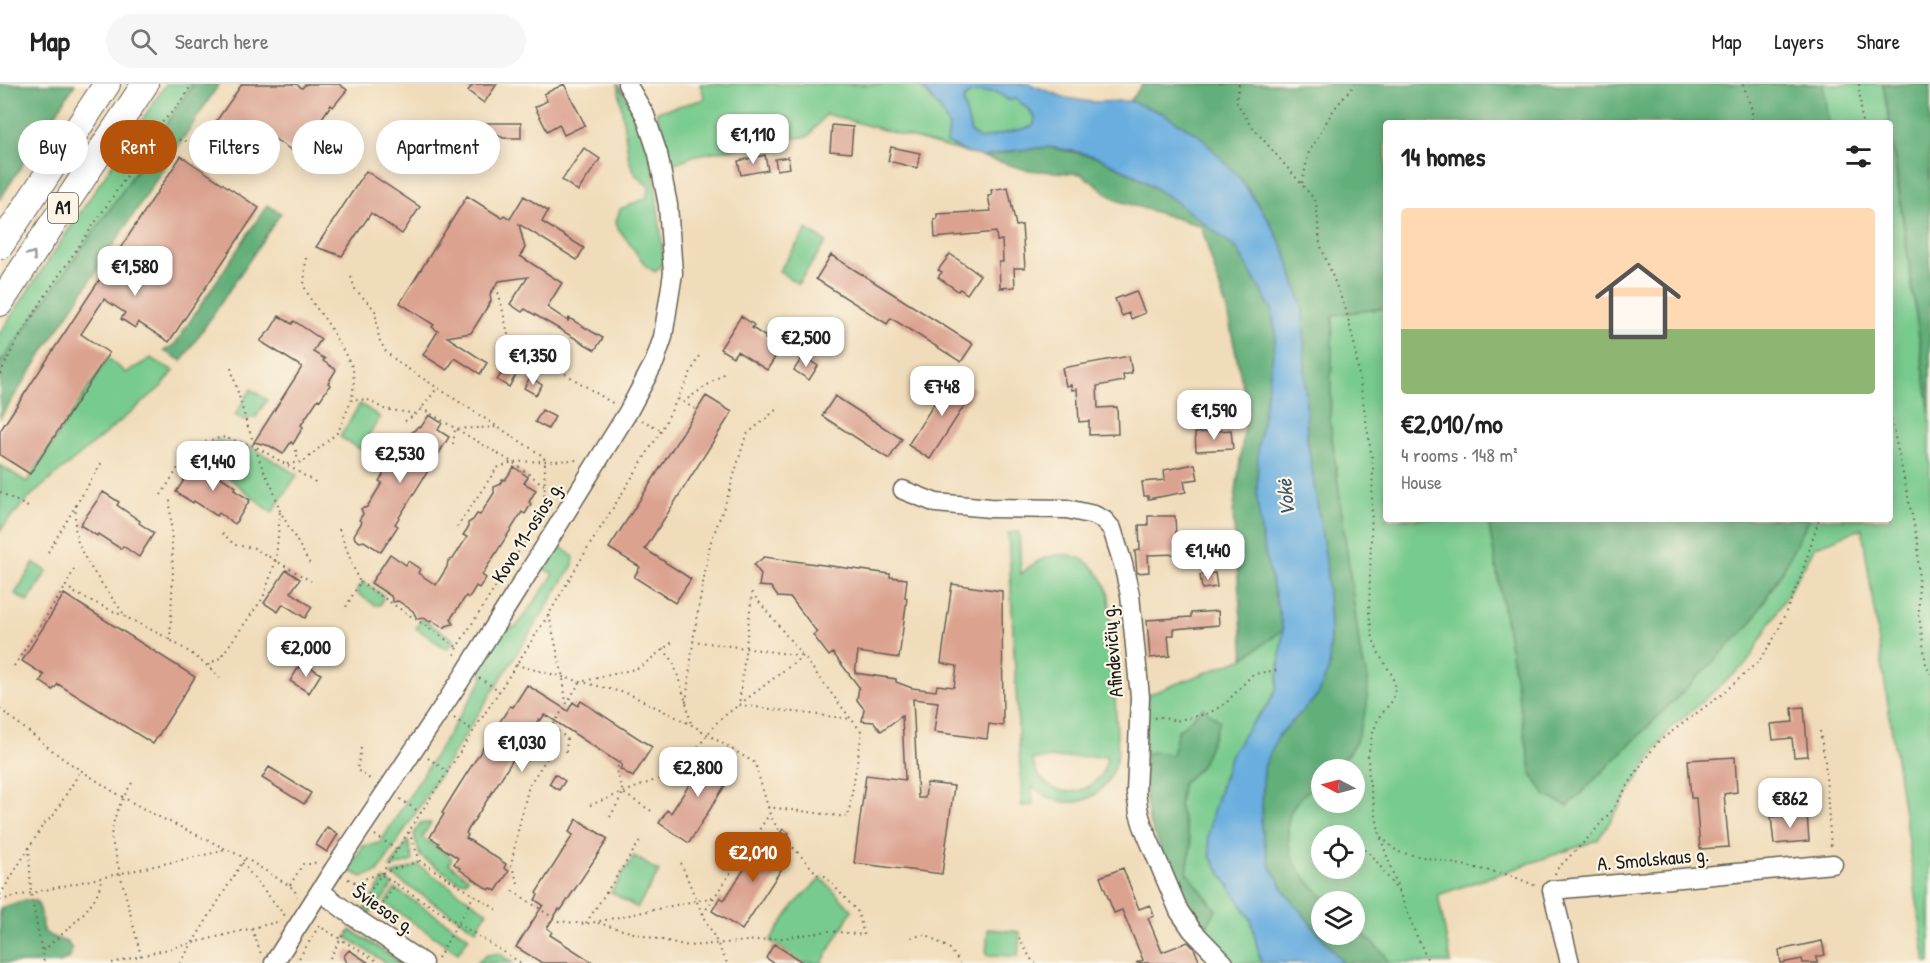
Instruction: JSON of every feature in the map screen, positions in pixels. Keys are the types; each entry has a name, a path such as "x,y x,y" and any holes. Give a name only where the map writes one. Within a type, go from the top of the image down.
{"highway":[{"name":"A1","path":"0,246 107,84"},
{"name":"A1","path":"0,303 145,84"}],"street":[{"name":"Kovo 11-osios g.","path":"268,959 320,891 441,709 459,668 598,460 628,412 655,361 663,337 673,273 668,205 658,154 645,115 627,84"},
{"name":"Afindevičių g.","path":"903,490 936,502 990,508 1067,509 1094,515 1104,520 1112,530 1124,564 1130,595 1140,697 1136,794 1139,813 1179,911 1192,930 1224,963"},
{"name":"A. Smolskaus g.","path":"1551,890 1833,864"},
{"path":"1551,890 1570,963"},
{"name":"Šviesos g.","path":"320,891 361,922 423,963"}],"path":[{"path":"164,120 182,101 192,84"},
{"path":"1239,84 1236,101 1250,123 1316,201 1320,244 1346,310 1354,343 1373,465 1369,613 1373,639 1392,675 1395,688 1392,700 1379,717 1372,735 1368,757 1368,781 1380,836 1415,933 1429,963"},
{"path":"1302,183 1309,152 1334,109 1355,84"},
{"path":"1743,84 1752,110 1752,120"},
{"path":"1859,84 1862,120"},
{"path":"0,374 14,346 47,293 128,174"},
{"path":"287,464 303,462 338,432 352,399 354,383 353,368 304,286 306,258"},
{"path":"351,277 355,289 375,310 379,339 386,352 402,365 546,460 544,512 457,647 459,668 500,691"},
{"path":"494,288 498,294 508,339 618,406"},
{"path":"420,861 382,874 354,882 361,905 366,897 382,874 398,850 549,614 661,431 699,356"},
{"path":"231,368 262,467 273,489 280,511 311,566"},
{"path":"683,402 726,372"},
{"path":"405,422 417,414 438,387"},
{"path":"352,399 368,400 384,409 417,414"},
{"path":"678,399 697,410"},
{"path":"421,408 512,462 544,484"},
{"path":"686,702 693,640 710,544 727,499 746,435 777,409"},
{"path":"644,421 661,431"},
{"path":"455,429 499,427"},
{"path":"1893,428 1918,543 1918,615 1926,664 1930,674"},
{"path":"453,444 455,429"},
{"path":"161,495 192,446 222,437 255,446 315,482 315,486"},
{"path":"296,450 298,462"},
{"path":"457,527 497,468 512,462 598,460"},
{"path":"48,552 102,462"},
{"path":"0,492 30,508"},
{"path":"170,500 173,572 170,640"},
{"path":"76,505 74,524 77,541 91,567 127,619"},
{"path":"208,665 220,658 263,598 276,560 280,511"},
{"path":"1380,836 1398,852 1510,875 1551,890 1556,870 1612,810 1642,762 1658,742 1721,695 1760,660 1776,635 1800,579 1817,522"},
{"path":"339,530 360,582 457,647"},
{"path":"222,533 235,545 254,548 311,581"},
{"path":"14,666 66,586 74,569"},
{"path":"346,607 360,582"},
{"path":"66,586 75,593 170,640 208,665 220,678"},
{"path":"739,705 752,593 862,732 848,817 768,807"},
{"path":"549,614 566,703"},
{"path":"518,883 511,865 529,785 547,758 552,727 566,703 580,682 639,668 675,640"},
{"path":"693,640 803,656"},
{"path":"663,650 673,661 692,725"},
{"path":"590,805 679,771 719,720 803,656"},
{"path":"516,665 629,694 692,725 755,763 769,815 818,875"},
{"path":"1139,716 1161,717 1175,721 1209,713 1225,704 1254,675 1279,670"},
{"path":"739,705 851,719"},
{"path":"0,709 62,758 124,797 151,813 245,858 290,886 303,864 314,864 320,859"},
{"path":"441,709 474,731"},
{"path":"552,727 567,738 566,752"},
{"path":"1820,731 1825,761 1833,864"},
{"path":"414,750 448,771"},
{"path":"621,761 616,770 623,793 653,812"},
{"path":"0,895 43,825 53,816 81,770"},
{"path":"132,783 115,816 111,837 141,956"},
{"path":"610,818 623,793"},
{"path":"703,914 769,815"},
{"path":"362,827 398,850"},
{"path":"409,832 420,861 499,911"},
{"path":"586,924 642,838"},
{"path":"29,847 30,894 44,963"},
{"path":"0,900 222,851 225,848"},
{"path":"1365,850 1372,855 1400,894"},
{"path":"180,963 245,858"},
{"path":"681,862 697,902 727,963"},
{"path":"242,863 286,917"},
{"path":"598,922 644,936 689,946 783,938 829,931 864,935 858,912 821,872"},
{"path":"382,874 521,963"},
{"path":"42,951 91,904 101,888 101,878"},
{"path":"330,958 339,940 361,922 396,883"},
{"path":"513,891 558,921 586,924 714,897"},
{"path":"435,963 474,895"},
{"path":"112,963 283,921"},
{"path":"296,963 319,926 380,963"},
{"path":"252,929 268,959"},
{"path":"911,937 927,935 950,949 960,963"},
{"path":"1019,938 1036,963"}],"green space":[{"path":"0,84 75,84 52,120 18,120 18,171 0,199"},
{"path":"166,84 193,84 169,120 142,120"},
{"path":"193,84 219,84 195,120 189,120 189,130 177,148 177,120 169,120"},
{"path":"618,84 637,116 654,172 664,262 655,272 646,266 616,222 620,209 646,198 650,188 636,175 629,160"},
{"path":"700,84 919,84 940,109 949,127 948,143 967,153 826,114 809,136 696,155 673,164 656,112 705,99"},
{"path":"1143,84 1823,84 1828,120 1383,120 1383,308 1333,315 1330,423 1360,651 1368,680 1367,706 1355,744 1344,759 1311,759 1311,788 1297,802 1290,814 1288,834 1293,859 1299,870 1318,891 1311,891 1311,924 1287,895 1269,864 1261,827 1264,767 1278,736 1318,695 1329,668 1330,628 1326,561 1307,439 1303,309 1284,249 1268,219 1239,177 1164,114 1130,101"},
{"path":"1747,84 1883,84 1889,120 1741,120"},
{"path":"1883,84 1930,84 1930,416 1893,145 1893,120 1889,120"},
{"path":"997,92 1008,100 1016,99 1035,117 1034,125 980,139 971,133 963,101 968,94"},
{"path":"1048,147 1097,157 1133,174 1174,200 1237,249 1272,310 1276,335 1270,380 1262,539 1283,630 1244,658 1233,514 1247,407 1227,311 1201,226 1116,200 1081,174 1027,170 983,157 1010,151"},
{"path":"1893,152 1930,416 1930,963 1926,963 1862,528 1815,547 1747,663 1669,730 1598,840 1438,895 1451,963 1388,963 1385,955 1365,936 1365,891 1318,891 1299,870 1293,859 1288,834 1290,814 1301,797 1311,788 1311,813 1365,813 1365,759 1344,759 1355,744 1368,680 1360,651 1330,422 1333,315 1383,308 1383,522 1489,522 1532,776 1750,625 1785,566 1807,522 1893,522"},
{"path":"106,174 134,174 0,364 0,333"},
{"path":"134,174 160,174 0,418 0,364"},
{"path":"267,205 281,213 182,361 164,351 175,344"},
{"path":"807,229 826,242 798,284 779,271"},
{"path":"108,358 126,373 151,358 174,371 161,387 33,494 0,531 0,465 27,482"},
{"path":"251,389 267,400 256,417 243,420 235,415"},
{"path":"360,404 380,417 360,449 340,437"},
{"path":"218,440 252,447 297,475 272,513 195,450"},
{"path":"1489,522 1807,522 1785,566 1750,625 1568,806 1546,796 1532,776"},
{"path":"1019,532 1021,574 1047,557 1072,556 1084,560 1094,568 1103,580 1109,595 1118,750 1108,781 1099,792 1087,799 1075,802 1061,801 1046,796 1032,786 1033,805 1022,806 1008,533","holes":["1107,756 1103,771 1095,782 1084,789 1072,792 1059,790 1047,784 1038,774 1032,759"]},
{"path":"552,548 562,548 574,557 573,565 378,872 362,877 348,870 363,846 380,843 483,679 479,667 501,630 516,627 552,577 552,573 545,570 541,564"},
{"path":"34,563 47,571 28,602 15,594"},
{"path":"364,582 384,596 380,605 375,605 357,593 357,589"},
{"path":"422,619 453,639 453,643 446,649 416,628"},
{"path":"1283,630 1277,687 1268,705 1250,726 1223,777 1208,837 1211,858 1251,919 1261,963 1233,963 1204,931 1216,910 1187,872 1191,845 1179,806 1182,784 1201,766 1203,709 1178,731 1172,756 1156,752 1145,753 1147,695 1244,658"},
{"path":"1203,708 1220,721 1201,766 1182,784 1179,806 1191,845 1187,872 1216,910 1204,931 1187,912 1149,821 1144,788 1145,753 1156,752 1172,755 1178,731"},
{"path":"420,823 431,823 422,837 452,858 449,864 468,878 465,881 458,881 420,856 414,834"},
{"path":"408,841 413,861 390,868"},
{"path":"634,856 659,872 637,908 611,892"},
{"path":"418,865 487,912 476,930 391,875"},
{"path":"821,878 852,910 822,963 803,963 770,941 794,905"},
{"path":"384,879 393,885 374,911 369,912 364,909"},
{"path":"395,889 469,937 458,953 385,903"},
{"path":"25,900 36,901 40,909 43,930 67,942 72,949 70,957 60,963 0,963 0,908"},
{"path":"988,929 1020,932 1018,956 986,955"},
{"path":"351,930 402,963 386,963 346,937"},
{"path":"1365,936 1385,955 1388,963 1343,963 1328,945 1365,945"},
{"path":"499,953 513,963 476,963 487,955"}],"water":[{"name":"Vokė","path":"919,84 1029,84 1066,98 1091,102 1130,101 1164,114 1199,135 1239,177 1268,219 1284,249 1303,309 1307,439 1326,561 1330,628 1329,668 1318,695 1278,736 1264,767 1261,827 1269,864 1287,895 1311,924 1311,945 1328,945 1343,963 1261,963 1251,919 1211,858 1208,837 1213,812 1231,754 1268,705 1277,687 1283,630 1262,539 1257,497 1258,448 1276,335 1272,310 1237,249 1174,200 1133,174 1097,157 1048,147 1010,151 983,157 967,153 947,143 949,127 940,109","holes":["997,92 1008,100 1016,99 1029,110 1035,117 1034,125 980,139 971,133 963,101 968,94"]}],"building":[{"path":"242,84 296,84 302,88 306,84 339,84 347,90 333,107 331,105 321,120 292,120 292,151 280,143 280,120 217,120"},
{"path":"473,84 497,84 484,103 468,91"},
{"path":"564,84 585,125 564,135 559,124 547,131 535,107 547,101 544,94"},
{"path":"500,123 521,123 521,138 500,136"},
{"path":"832,125 853,127 851,153 830,151"},
{"path":"891,147 920,153 917,168 888,161"},
{"path":"584,148 600,159 578,191 562,180"},
{"path":"765,155 768,170 741,175 738,161"},
{"path":"181,156 189,161 189,174 208,174 259,208 169,342 138,322 135,328 121,319 125,313 104,299 81,334 109,353 30,474 0,455 0,431 169,174 177,174 177,162"},
{"path":"788,157 790,168 777,170 775,159"},
{"path":"366,171 420,207 402,234 371,213 342,256 316,247"},
{"path":"1008,187 1016,226 1022,225 1025,268 1014,268 1015,287 1000,288 999,262 1003,262 1002,240 997,241 996,232 935,238 934,219 937,219 937,214 991,211 988,196 992,195 991,190"},
{"path":"467,196 502,218 504,215 510,219 524,196 548,211 542,222 584,248 577,260 519,224 525,248 520,256 562,283 547,307 568,321 569,318 603,338 595,350 525,309 522,312 510,304 528,277 499,281 490,294 491,301 471,333 447,337 487,363 480,374 455,358 447,370 423,355 438,331 432,327 434,325 400,303"},
{"path":"950,254 980,275 967,294 960,289 958,291 938,277 942,272 938,270"},
{"path":"831,255 973,344 961,362 891,318 887,324 816,279"},
{"path":"1136,291 1145,313 1131,319 1129,313 1122,316 1115,299"},
{"path":"279,316 292,324 294,321 321,339 313,352 325,359 323,361 336,370 328,383 330,385 301,425 303,427 293,444 291,442 283,454 270,446 254,442 302,367 260,341"},
{"path":"741,316 754,325 752,328 766,337 765,339 777,346 775,349 779,351 767,370 737,351 733,357 720,349"},
{"path":"803,356 818,366 809,380 794,370"},
{"path":"1129,356 1132,373 1123,375 1124,381 1097,386 1098,408 1117,407 1118,434 1089,435 1089,421 1079,422 1077,389 1072,390 1071,385 1066,386 1062,368"},
{"path":"505,368 516,375 509,387 497,380"},
{"path":"953,374 975,389 930,459 908,445"},
{"path":"530,377 542,385 536,395 524,388"},
{"path":"706,396 732,412 645,549 691,579 675,603 634,577 640,567 609,548"},
{"path":"835,396 902,439 889,459 822,416"},
{"path":"542,410 555,417 548,429 535,422"},
{"path":"429,415 442,423 438,430 449,437 395,524 398,526 381,552 364,541 360,542 355,539 354,535 362,522 359,520 363,514 361,509 367,507 382,483 379,481 383,475 382,469 388,468 392,461 395,463 409,439 408,434 418,426 421,427"},
{"path":"1231,430 1233,449 1196,451 1195,433"},
{"path":"198,459 236,487 234,490 250,500 235,524 219,513 217,516 176,492"},
{"path":"1195,464 1198,479 1184,481 1186,492 1148,499 1148,496 1144,496 1142,482 1165,480 1164,470"},
{"path":"514,467 528,477 524,483 536,490 529,502 531,504 525,514 522,512 482,575 486,578 479,588 476,586 469,598 466,596 451,618 453,624 444,628 431,620 430,622 424,618 417,619 413,611 398,601 393,602 391,596 371,583 390,554 406,565 408,561 420,569 418,573 436,585 448,561 453,559 467,537 463,535 468,528 468,523 477,514 480,515 494,493 494,487 499,485 503,479 505,480"},
{"path":"103,492 119,502 117,505 154,533 139,557 123,546 121,549 80,525"},
{"path":"1148,516 1175,516 1179,554 1148,555 1149,572 1137,573 1135,551 1140,550 1139,525 1148,525"},
{"path":"764,557 890,574 890,577 907,579 905,597 907,598 899,658 858,652 855,673 896,679 896,682 912,688 936,691 937,685 954,687 957,666 941,663 952,584 1002,591 1003,726 989,724 987,739 934,732 938,702 913,699 918,798 925,798 927,783 954,786 942,874 854,863 866,775 905,780 902,716 881,731 874,722 862,721 864,709 857,700 859,687 833,653 829,656 813,635 817,632 791,598 778,597 771,587 759,586 761,574 754,565"},
{"path":"286,570 300,579 291,592 312,607 305,618 283,604 278,612 264,603"},
{"path":"1215,573 1217,587 1202,589 1200,575"},
{"path":"64,594 195,677 153,744 58,684 53,690 40,681 44,675 22,661"},
{"path":"1218,611 1219,625 1174,629 1174,635 1168,635 1170,656 1150,658 1147,620 1191,617 1191,613"},
{"path":"302,662 321,674 309,693 290,681"},
{"path":"527,685 568,711 573,702 578,706 581,701 652,747 633,777 620,769 622,765 549,717 544,715 541,720 539,719 466,833 468,835 466,838 506,864 504,868 509,871 496,891 491,888 489,890 459,869 454,864 458,858 430,837 458,787 510,706 513,707"},
{"path":"1804,707 1808,756 1794,757 1792,738 1773,740 1771,724 1793,722 1792,708"},
{"path":"704,752 734,771 689,843 659,823 667,810 671,813 700,768 695,765"},
{"path":"1735,757 1737,792 1724,794 1729,847 1700,849 1696,798 1691,798 1688,760"},
{"path":"269,767 311,793 304,804 262,778"},
{"path":"555,774 565,781 559,790 549,784"},
{"path":"1807,814 1809,841 1774,844 1771,817"},
{"path":"577,819 608,839 547,928 552,932 550,935 594,963 542,963 516,947 543,905 535,900 538,895 536,893 573,835 569,832"},
{"path":"327,827 338,834 327,852 316,845"},
{"path":"783,829 789,833 778,853 788,859 742,930 712,911 720,897 724,900 753,856 749,853 758,840 770,847"},
{"path":"1123,868 1139,909 1150,905 1154,916 1148,918 1162,952 1188,942 1194,948 1200,963 1136,963 1143,960 1122,910 1114,913 1100,877"},
{"path":"1822,941 1825,955 1816,957 1817,963 1803,963 1802,959 1781,963 1779,950"},
{"path":"774,944 804,963 774,963 766,958"},
{"path":"349,950 369,963 347,963 344,956"}]}
